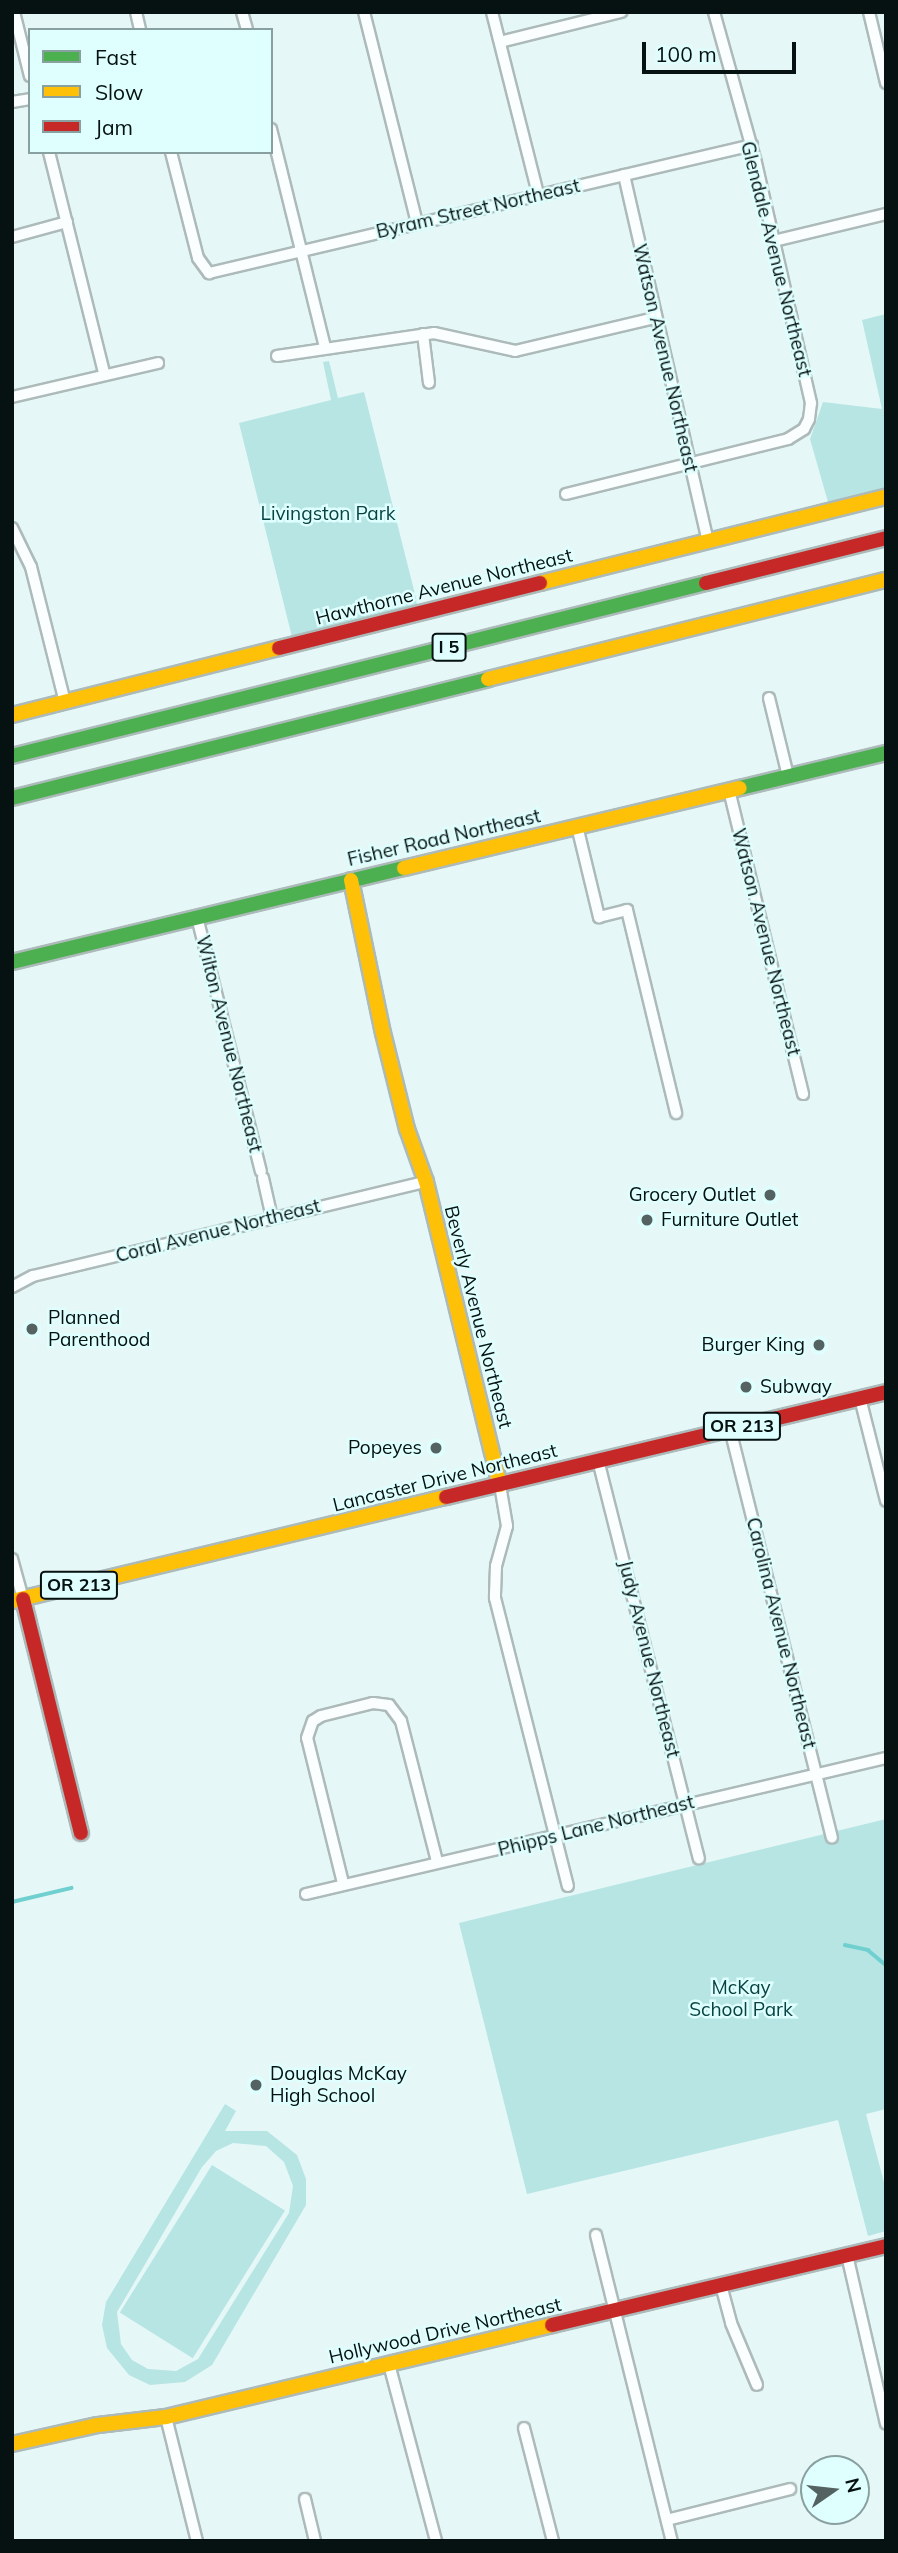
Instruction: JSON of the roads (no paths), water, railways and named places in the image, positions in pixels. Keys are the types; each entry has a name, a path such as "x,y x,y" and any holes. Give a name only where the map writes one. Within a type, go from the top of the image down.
{"main road":[{"name":"Hawthorne Avenue Northeast","path":"12,715 886,497"},
{"name":"I 5","path":"12,756 886,538"},
{"name":"I 5","path":"12,798 886,580"},
{"name":"Fisher Road Northeast","path":"12,962 886,753"},
{"name":"Beverly Avenue Northeast","path":"351,880 383,1033 407,1129 426,1182 500,1485"},
{"name":"Lancaster Drive Northeast","path":"18,1600 886,1392"},
{"path":"18,1600 81,1833"},
{"name":"Hollywood Drive Northeast","path":"12,2444 98,2425 166,2417 886,2246"}],"street":[{"path":"14,12 28,68"},
{"path":"365,12 417,223"},
{"path":"492,12 538,194"},
{"path":"500,42 621,12"},
{"name":"Glendale Avenue Northeast","path":"689,463 788,439 807,424 811,403 752,145 742,126 714,12"},
{"path":"869,12 883,59 886,83"},
{"path":"273,137 325,348"},
{"name":"Byram Street Northeast","path":"172,154 205,272 752,145"},
{"path":"50,154 104,373"},
{"name":"Watson Avenue Northeast","path":"624,175 708,541"},
{"path":"774,241 886,214"},
{"path":"12,237 67,222"},
{"path":"277,356 423,334 455,335 515,351 655,318"},
{"path":"423,334 429,383"},
{"path":"12,397 104,373 158,363"},
{"path":"566,494 689,463"},
{"path":"12,528 32,567 65,702"},
{"path":"769,698 788,776"},
{"name":"Watson Avenue Northeast","path":"729,790 803,1094"},
{"path":"577,826 599,917 627,910 676,1113"},
{"name":"Wilton Avenue Northeast","path":"197,917 272,1218"},
{"name":"Coral Avenue Northeast","path":"12,1287 33,1276 426,1182"},
{"path":"860,1398 886,1501"},
{"name":"Carolina Avenue Northeast","path":"730,1429 832,1837"},
{"name":"Judy Avenue Northeast","path":"598,1460 699,1858"},
{"name":"Beverly Avenue Northeast","path":"500,1485 507,1526 496,1566 495,1598 568,1886"},
{"path":"12,1559 18,1600"},
{"path":"343,1883 307,1738 313,1721 321,1716 360,1706 383,1703 401,1721 437,1861"},
{"name":"Phipps Lane Northeast","path":"306,1894 343,1883 886,1758"},
{"path":"596,2235 672,2541"},
{"path":"847,2255 886,2423"},
{"path":"721,2285 731,2323 757,2385"},
{"path":"389,2364 436,2541"},
{"path":"166,2417 197,2541"},
{"path":"524,2428 553,2541"},
{"path":"667,2520 790,2490"},
{"path":"305,2499 315,2541"}],"waterway":[{"path":"12,1902 71,1888"},
{"path":"845,1945 868,1950 886,1965"}],"place":[{"name":"Grocery Outlet","path":"770,1195"},
{"name":"Furniture Outlet","path":"647,1220"},
{"name":"Planned Parenthood","path":"32,1329"},
{"name":"Burger King","path":"819,1345"},
{"name":"Subway","path":"746,1387"},
{"name":"Popeyes","path":"436,1448"},
{"name":"Douglas McKay High School","path":"256,2085"}],"park label":[{"name":"Livingston Park","path":"328,514"},
{"name":"McKay School Park","path":"741,1999"}]}
